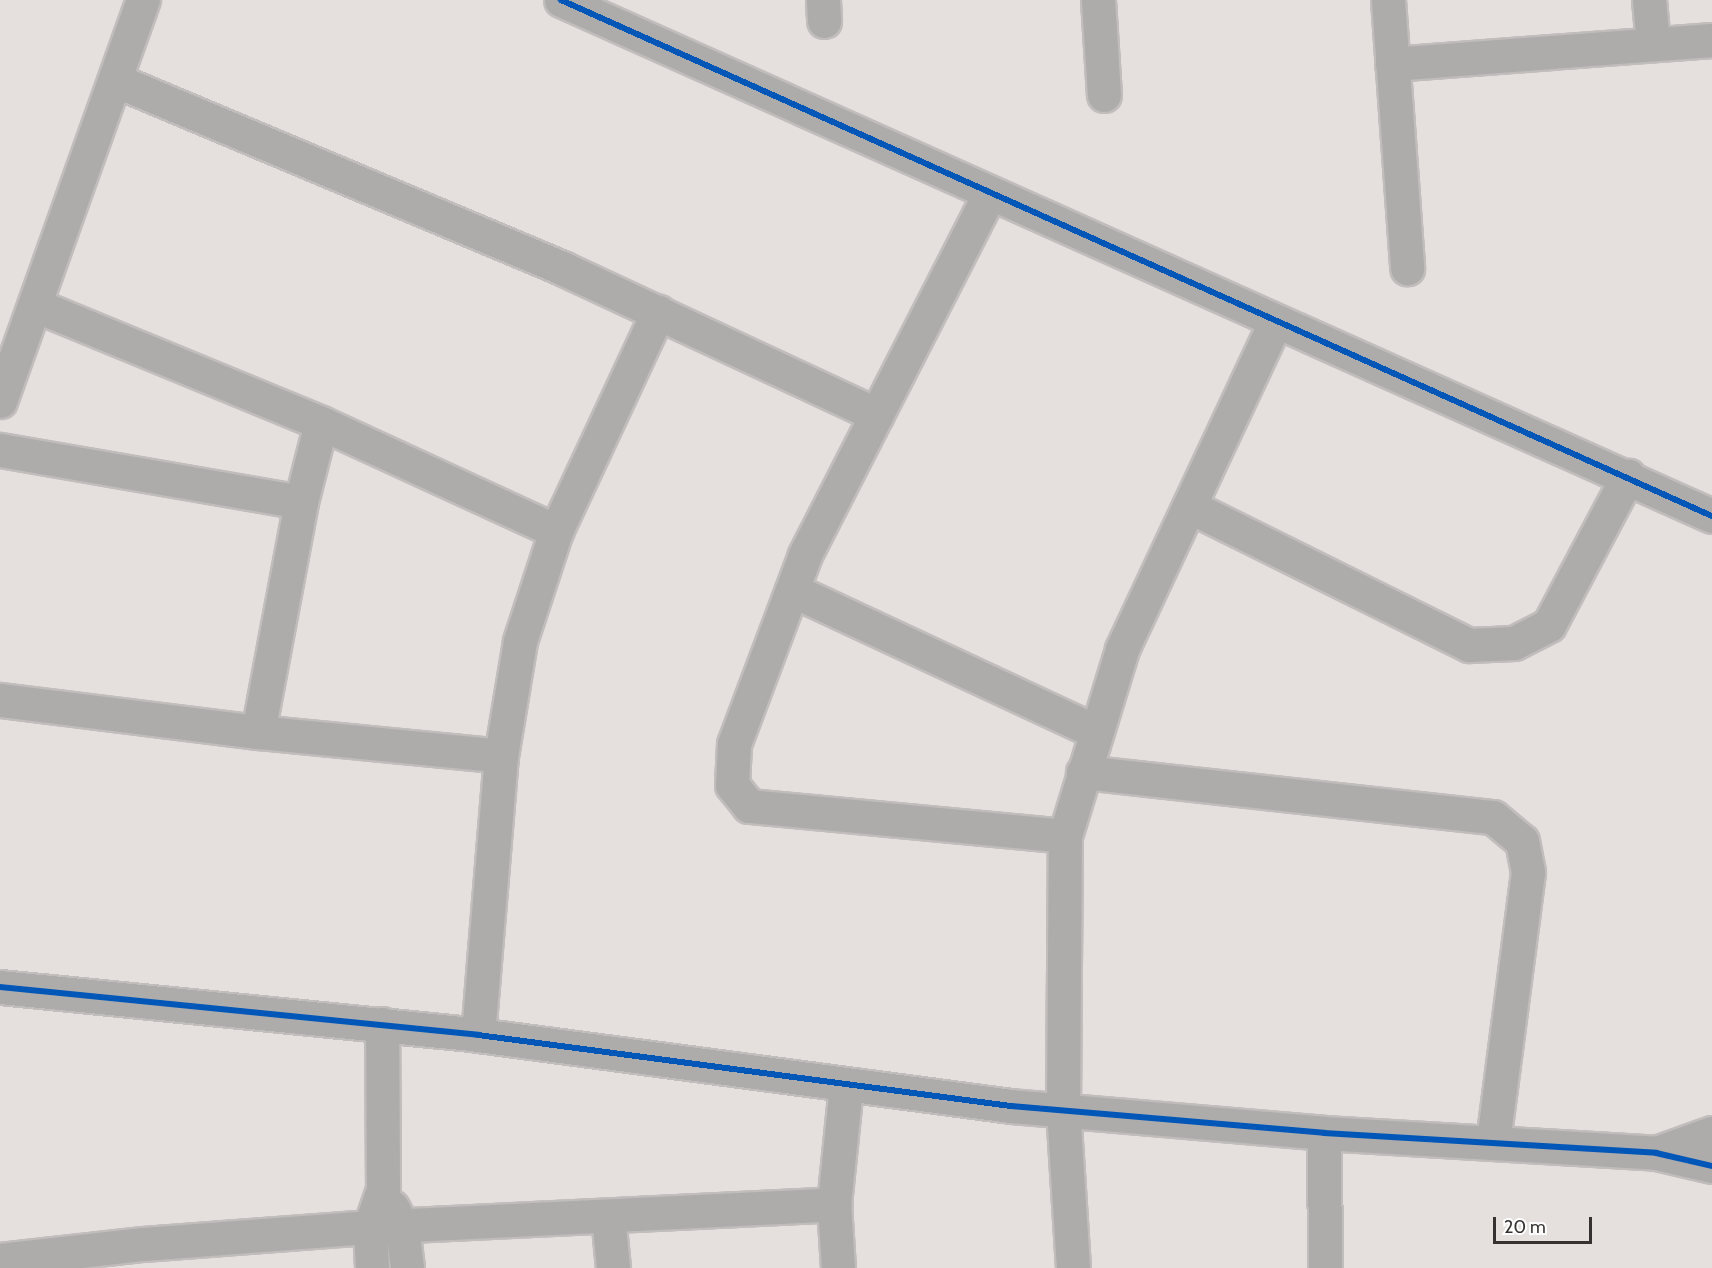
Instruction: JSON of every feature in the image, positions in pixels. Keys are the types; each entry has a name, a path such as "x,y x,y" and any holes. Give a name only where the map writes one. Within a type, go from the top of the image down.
{"street":[{"path":"0,401 143,0"},
{"path":"561,0 1275,322 1628,476 1712,516"},
{"path":"1098,0 1104,95"},
{"path":"1388,0 1407,268"},
{"path":"1649,0 1653,44"},
{"path":"1392,64 1712,40"},
{"path":"115,80 564,269 877,415"},
{"path":"990,193 805,555 734,744 732,786 749,806 1065,836"},
{"path":"35,305 321,423 556,531"},
{"path":"478,1035 501,756 520,641 556,531 658,312"},
{"path":"1073,1268 1063,1110 1065,836 1122,649 1275,322"},
{"path":"258,732 301,502 321,423"},
{"path":"0,450 301,502"},
{"path":"1189,506 1469,645 1514,643 1549,625 1628,476"},
{"path":"792,590 1096,732"},
{"path":"0,700 258,732 501,756"},
{"path":"1083,772 1493,817 1522,841 1528,872 1493,1142"},
{"path":"0,987 478,1035 846,1085 1063,1110 1324,1133 1656,1154 1712,1166"},
{"path":"372,1268 370,1227 383,1190 382,1024"},
{"path":"838,1268 834,1204 846,1085"},
{"path":"1324,1133 1325,1268"},
{"path":"1656,1154 1712,1133"},
{"path":"383,1190 402,1226 407,1268"},
{"path":"0,1260 144,1256 370,1227 834,1204"},
{"path":"608,1216 613,1268"}],"cycle path":[{"path":"561,0 1712,516"},
{"path":"0,987 478,1035 1011,1106 1324,1133 1656,1153 1712,1166"}]}
